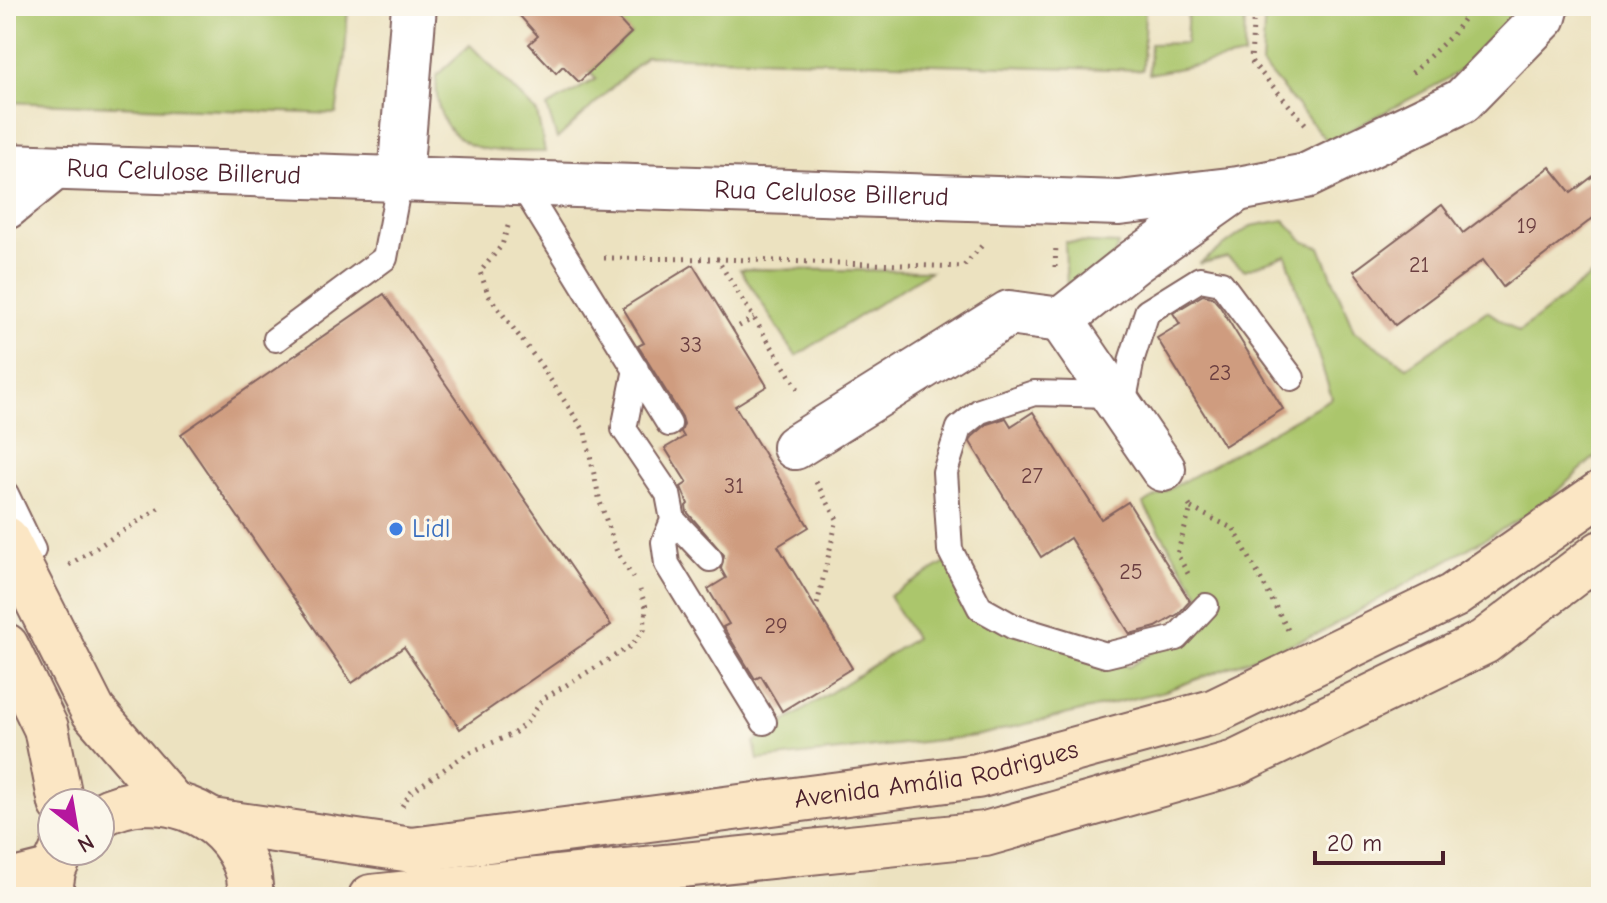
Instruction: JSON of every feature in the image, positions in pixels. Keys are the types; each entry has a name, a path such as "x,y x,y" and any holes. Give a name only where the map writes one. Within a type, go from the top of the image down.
{"main road":[{"name":"Avenida Amália Rodrigues","path":"212,821 412,850 977,776 1213,712 1453,596 1601,493"},
{"name":"Avenida Amália Rodrigues","path":"371,897 1000,830 1235,763 1484,642 1601,553"},
{"path":"14,556 93,711 172,803"},
{"path":"6,646 46,728 58,787"},
{"path":"116,807 143,801 172,803 212,821 234,844 248,872 251,897"},
{"path":"6,883 55,873"}],"street":[{"path":"400,178 414,6"},
{"name":"Rua Celulose Billerud","path":"6,166 1119,203 1238,189 1306,176 1462,101 1544,17 1547,6"},
{"name":"Rua Celulose Billerud","path":"6,207 53,169"},
{"path":"795,447 1009,313 1061,320 1134,262 1238,189"},
{"path":"1061,320 1174,484"}],"lane":[{"path":"276,339 385,258 400,178"},
{"path":"521,184 669,424"},
{"path":"1206,606 1176,638 1106,655 1014,627 980,608 950,550 945,472 959,428 980,411 1034,393 1117,403 1147,312 1200,279 1221,283 1292,378"},
{"path":"636,369 624,429 668,494 673,520 710,559"},
{"path":"6,494 34,552 14,556"},
{"path":"673,520 664,542 667,564 764,722"}],"path":[{"path":"1254,6 1251,61 1309,129"},
{"path":"378,845 411,792 468,753 513,734 527,722 543,699 631,646 644,630 646,607 617,552 600,502 585,432 540,364 489,296 480,272 502,245 521,184"},
{"path":"1055,275 1056,236"},
{"path":"567,258 717,259 963,267 987,239"},
{"path":"717,259 787,370"},
{"path":"732,330 754,318"},
{"path":"1174,484 1191,508 1234,529 1307,667"},
{"path":"816,609 837,519 823,494"},
{"path":"86,555 161,507"},
{"path":"1191,508 1177,554 1206,606"}],"green space":[{"path":"6,6 348,6 345,56 336,114 6,102"},
{"path":"629,6 1145,6 1143,70 646,56 557,139 547,107 596,79 589,72 631,34 616,18"},
{"path":"1188,6 1232,6 1233,12 1245,13 1244,56 1149,74 1150,44 1186,43"},
{"path":"1265,6 1526,6 1473,62 1442,82 1328,142 1262,65"},
{"path":"470,45 537,113 545,152 482,148 456,136 446,124 438,104 436,76"},
{"path":"1284,220 1305,242 1320,247 1354,331 1407,367 1487,311 1519,332 1598,270 1601,273 1601,451 1539,508 1318,634 1165,691 976,736 758,760 754,742 915,638 889,596 949,561 1009,630 1129,667 1211,613 1143,504 1332,398 1286,255 1245,270 1227,257 1199,264 1251,226"},
{"path":"1065,242 1118,244 1114,257 1067,289"},
{"path":"741,269 930,271 796,356"}],"building":[{"path":"511,6 606,6 631,33 579,82 563,66 556,73 529,44 538,36"},
{"path":"1550,167 1571,193 1601,170 1601,212 1503,287 1483,260 1395,325 1354,271 1442,205 1463,233"},
{"path":"693,265 767,386 735,406 809,527 778,546 852,668 782,711 761,676 755,679 723,627 729,624 708,589 726,578 721,569 724,555 687,512 688,504 681,487 687,483 665,448 684,437 681,432 684,424 682,417 638,346 644,343 623,308"},
{"name":"Lidl","path":"384,294 611,625 460,729 404,647 352,683 181,434"},
{"path":"1203,295 1212,297 1219,305 1283,409 1224,446 1157,338 1180,324 1173,313"},
{"path":"1033,412 1101,519 1128,502 1190,601 1178,614 1156,627 1130,634 1070,538 1041,557 970,442 987,424 1006,418 1011,426"}],"place":[{"name":"Lidl","path":"396,529"}]}
